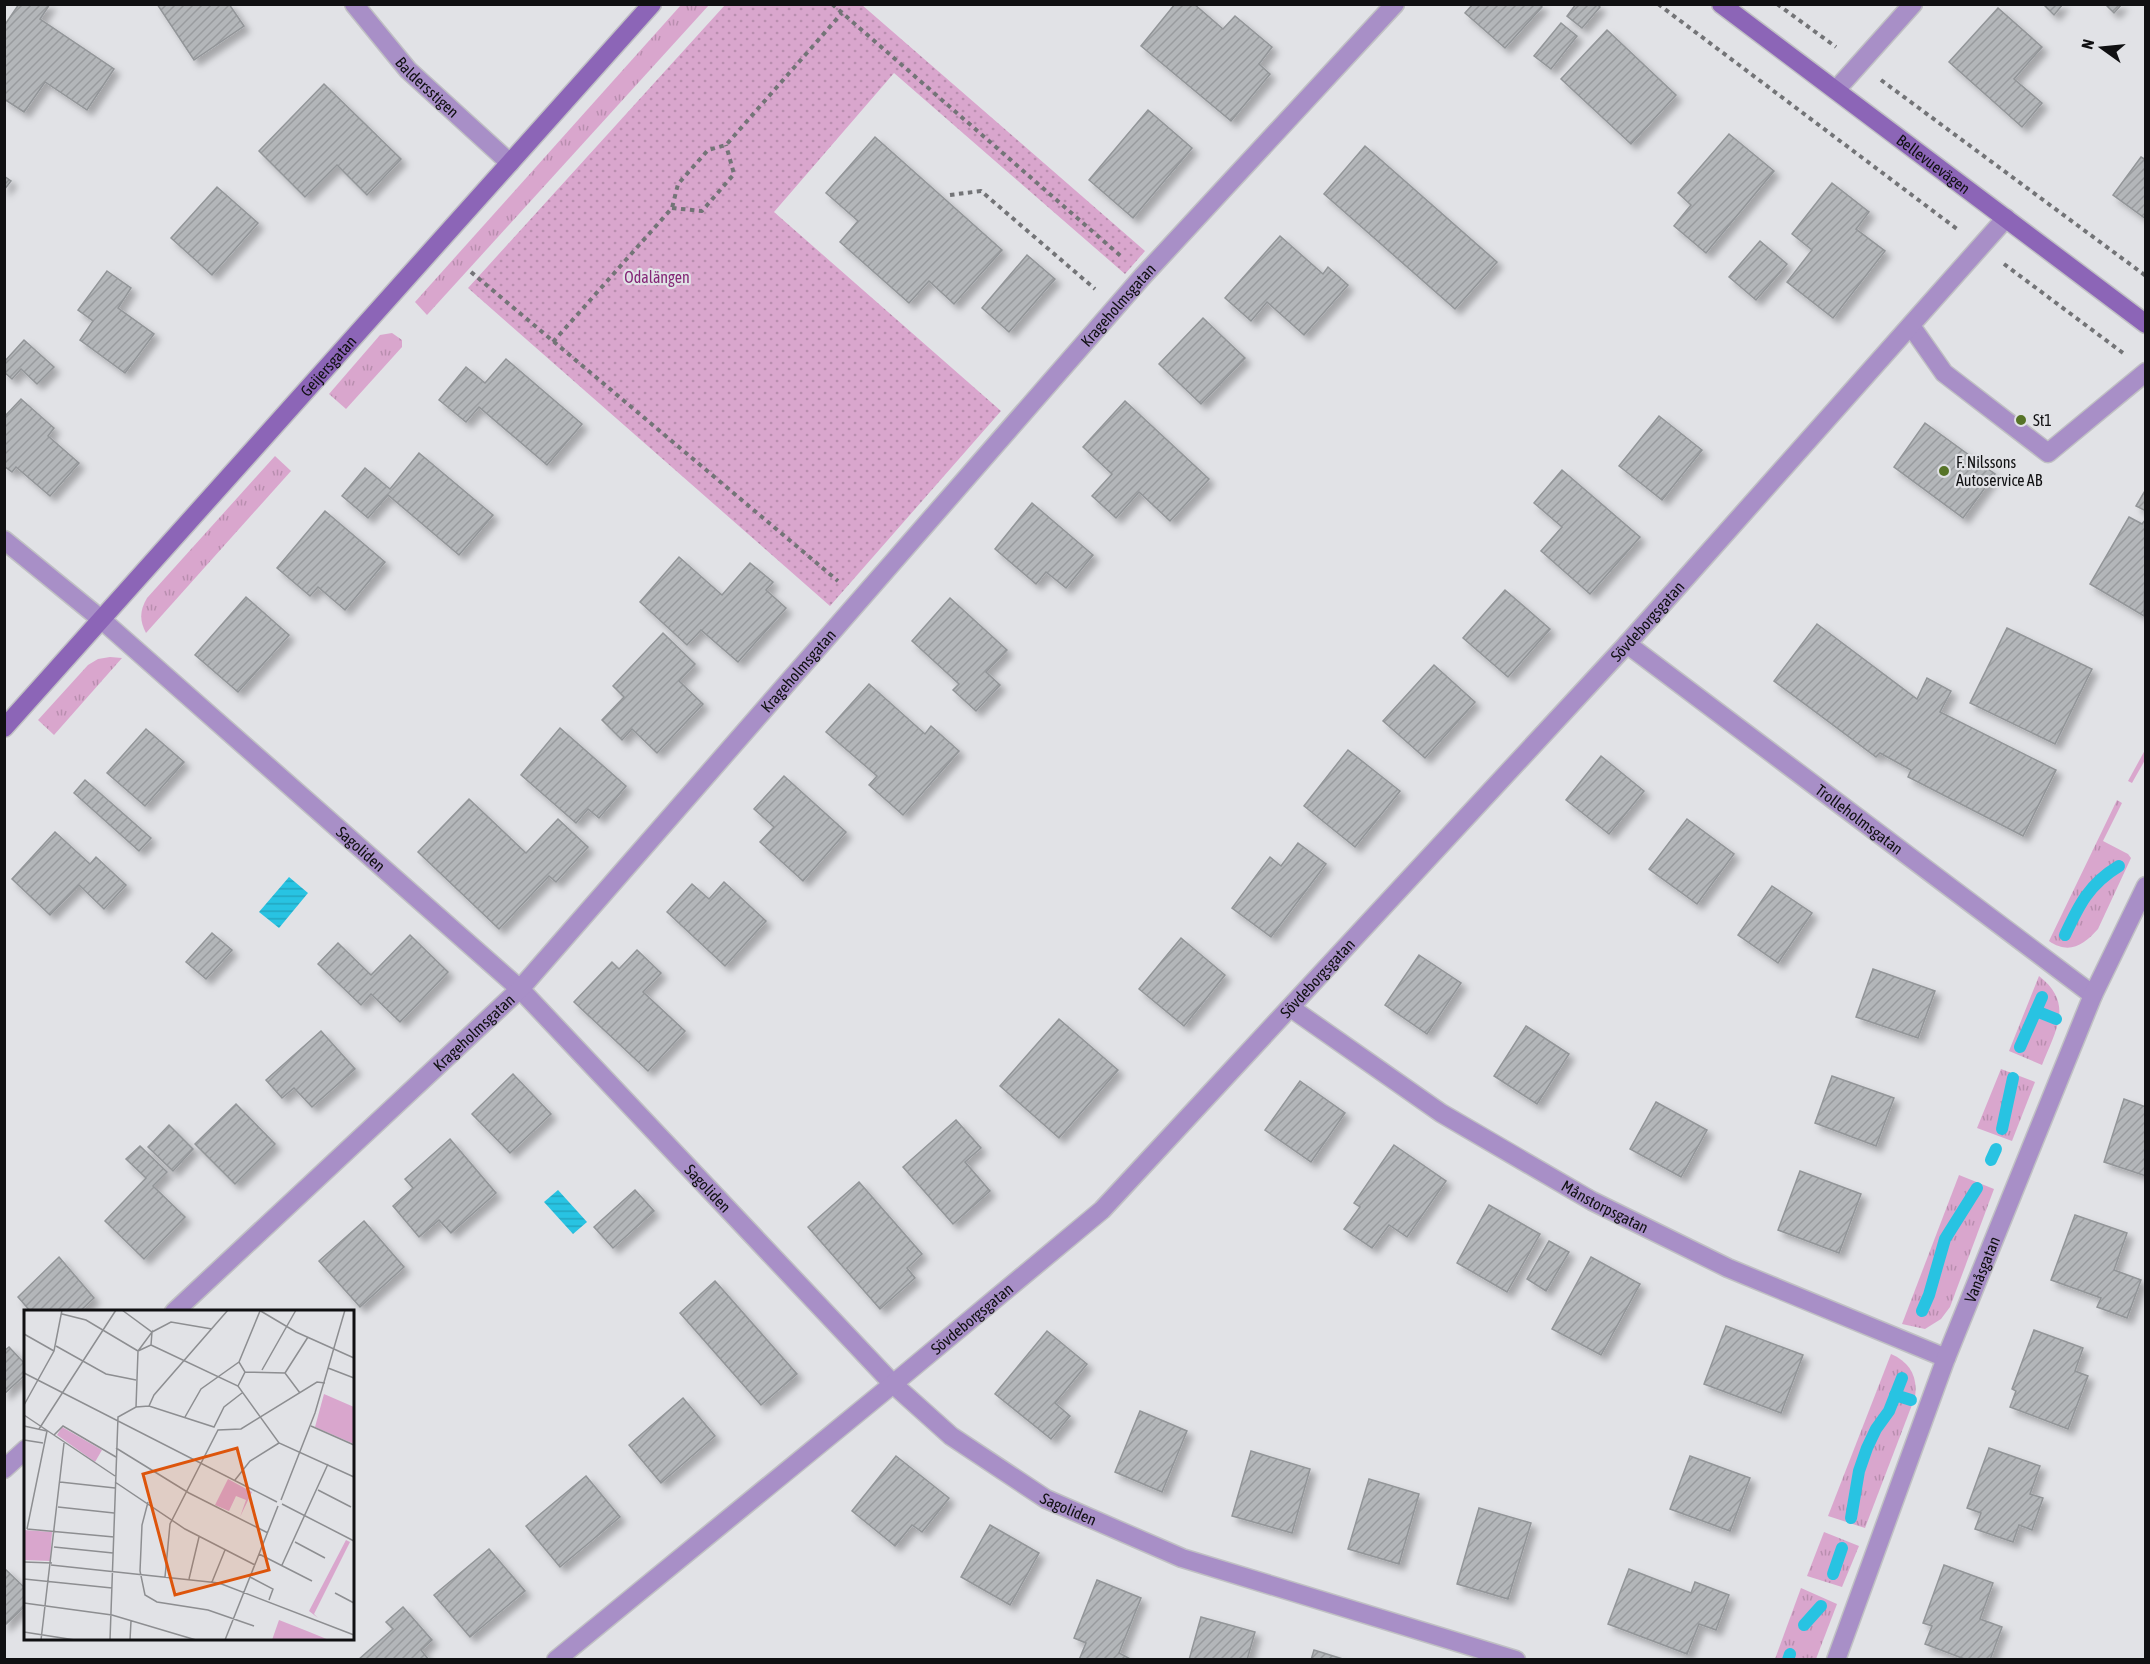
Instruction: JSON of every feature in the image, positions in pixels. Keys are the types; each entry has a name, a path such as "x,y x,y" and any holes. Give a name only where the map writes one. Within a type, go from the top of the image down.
{"street":[{"name":"Baldersstigen","path":"354,4 408,70 510,163"},
{"name":"Geijersgatan","path":"4,728 652,4"},
{"name":"Krageholmsgatan","path":"175,1310 520,989 1143,276 1395,4"},
{"name":"Bellevuevägen","path":"1721,4 2145,324"},
{"path":"1836,90 1913,4"},
{"name":"Sövdeborgsgatan","path":"556,1659 1102,1210 1292,1008 1627,644 2006,218"},
{"path":"1911,326 1944,373 2048,453 2145,372"},
{"name":"Sagoliden","path":"4,540 102,620 520,989 893,1384 951,1436 1046,1499 1182,1558 1516,1659"},
{"name":"Trolleholmsgatan","path":"1627,644 2093,995"},
{"name":"Vanåsgatan","path":"1836,1659 1946,1358 2093,995 2145,886"},
{"name":"Månstorpsgatan","path":"1292,1008 1441,1113 1592,1201 1728,1268 1946,1358"},
{"path":"4,1469 24,1451"}],"path":[{"path":"832,4 1143,276"},
{"path":"1658,4 2127,357"},
{"path":"1777,4 2145,276"},
{"path":"554,342 672,207 678,184 708,150 726,145 842,13"},
{"path":"672,207 702,211 734,174 726,145"},
{"path":"950,195 981,191 1115,308"},
{"path":"471,272 860,600"}],"green space":[{"path":"681,5 709,5 427,315 415,302"},
{"name":"Odalängen","path":"725,5 862,5 1145,251 1125,274 894,73 774,212 1001,411 830,606 468,288"},
{"path":"392,333 402,340 402,347 346,409 329,394 380,335"},
{"path":"275,456 291,471 146,633 141,615 147,598"},
{"path":"122,658 54,735 38,720 88,665 98,659"},
{"path":"2145,750 2145,760 2132,783 2128,781"},
{"path":"2117,800 2122,803 2103,841 2128,854 2131,858 2098,929 2082,944 2070,948 2056,945 2049,941"},
{"path":"2039,976 2050,986 2059,1008 2056,1029 2042,1065 2009,1051"},
{"path":"2001,1069 2035,1082 2012,1141 1977,1128"},
{"path":"1959,1175 1994,1189 1950,1307 1941,1319 1925,1329 1902,1324"},
{"path":"1891,1354 1903,1361 1911,1371 1915,1383 1915,1397 1865,1528 1828,1516"},
{"path":"1824,1532 1859,1546 1842,1587 1807,1576"},
{"path":"1801,1588 1837,1604 1816,1659 1775,1659"}],"water":[{"path":"289,877 308,893 279,928 259,912"},
{"path":"558,1190 587,1222 573,1234 544,1202"}],"building":[{"path":"19,4 50,4 40,19 114,69 87,110 45,82 24,112 4,99 4,26"},
{"path":"157,4 229,4 244,26 194,60"},
{"path":"1175,4 1194,4 1223,29 1235,16 1272,47 1259,64 1270,74 1231,121 1141,46"},
{"path":"1473,4 1540,4 1542,7 1505,48 1465,13"},
{"path":"1576,4 1597,4 1600,7 1582,28 1567,16"},
{"path":"2043,4 2063,4 2054,15"},
{"path":"2105,4 2122,4 2114,13"},
{"path":"1998,8 2042,47 2014,79 2042,103 2022,127 1949,62"},
{"path":"1561,23 1577,36 1551,69 1534,56"},
{"path":"1607,30 1676,95 1631,144 1561,79"},
{"path":"324,84 401,159 367,195 337,165 305,197 259,151"},
{"path":"1148,110 1192,148 1133,218 1089,180"},
{"path":"1729,134 1774,171 1706,253 1674,226 1691,205 1678,193"},
{"path":"875,137 1002,250 954,304 929,281 909,303 840,242 858,221 826,193"},
{"path":"1365,146 1497,262 1455,309 1324,194"},
{"path":"2141,157 2146,160 2146,219 2113,195"},
{"path":"4,176 11,181 4,190"},
{"path":"1832,183 1869,212 1856,229 1885,251 1833,318 1787,282 1812,250 1792,234"},
{"path":"217,187 258,223 212,275 171,238"},
{"path":"1280,236 1323,274 1328,267 1348,285 1304,335 1267,302 1251,321 1225,298"},
{"path":"1760,241 1787,264 1756,300 1729,277"},
{"path":"1027,255 1055,279 1009,332 982,308"},
{"path":"107,271 131,288 118,308 154,334 125,373 80,340 93,321 78,310"},
{"path":"1203,318 1245,358 1201,404 1159,364"},
{"path":"24,340 54,367 37,384 21,369 12,379 4,372 4,362"},
{"path":"506,359 582,424 547,465 479,407 466,422 439,400 466,367 485,383"},
{"path":"21,399 54,428 48,436 79,463 50,496 16,467 12,472 4,466 4,417"},
{"path":"1125,401 1209,479 1170,521 1139,492 1116,518 1092,496 1112,474 1083,447"},
{"path":"1659,416 1702,450 1662,500 1619,466"},
{"name":"F. Nilssons Autoservice AB","path":"1925,423 1995,474 1963,518 1894,467"},
{"path":"419,453 493,515 459,555 388,495 368,518 342,496 365,468 390,489"},
{"path":"1562,470 1640,537 1590,594 1541,551 1562,527 1534,503"},
{"path":"2146,489 2146,511 2136,506"},
{"path":"1032,503 1093,555 1066,588 1046,572 1036,584 995,549"},
{"path":"325,511 385,562 345,610 318,587 310,596 277,568"},
{"path":"2129,517 2142,524 2146,519 2144,616 2090,584"},
{"path":"679,557 722,595 750,563 773,582 766,590 786,608 738,662 701,630 687,645 640,602"},
{"path":"1505,590 1550,629 1508,677 1463,638"},
{"path":"246,597 289,635 238,692 195,655"},
{"path":"950,598 1007,650 986,672 1000,685 976,711 953,690 959,684 912,641"},
{"path":"1817,624 1917,699 1927,678 1951,691 1940,712 2056,770 2023,836 1908,777 1911,770 1880,753 1876,757 1774,681"},
{"path":"2007,628 2092,669 2055,744 1970,703"},
{"path":"663,633 695,664 679,681 703,704 657,753 632,729 622,740 602,720 624,697 613,686"},
{"path":"1434,665 1475,702 1425,758 1383,721"},
{"path":"869,684 925,734 931,726 959,751 903,815 869,785 877,776 826,732"},
{"path":"560,728 626,786 599,818 588,809 576,823 521,775"},
{"path":"146,729 184,762 145,806 107,773"},
{"path":"1348,750 1400,791 1355,847 1304,806"},
{"path":"1601,756 1644,791 1609,834 1566,800"},
{"path":"784,776 846,832 803,881 760,842 774,827 754,809"},
{"path":"85,780 151,838 139,851 74,793"},
{"path":"469,799 526,853 558,819 588,847 556,882 549,876 499,929 418,852"},
{"path":"1687,819 1734,854 1697,904 1649,869"},
{"path":"55,832 90,864 96,857 126,885 104,909 79,885 50,915 12,879"},
{"path":"1298,843 1326,864 1271,937 1232,908 1270,857 1281,866"},
{"path":"724,882 766,921 725,966 667,912 692,884 709,899"},
{"path":"1772,886 1812,913 1778,963 1738,935"},
{"path":"212,933 232,950 206,979 186,962"},
{"path":"410,935 448,972 400,1022 371,994 361,1005 318,964 338,943 371,975"},
{"path":"1181,938 1225,975 1184,1026 1139,989"},
{"path":"637,950 661,973 643,992 685,1031 648,1071 574,1002 612,962 619,969"},
{"path":"1419,955 1461,983 1427,1034 1385,1005"},
{"path":"1873,969 1935,991 1918,1038 1856,1017"},
{"path":"1059,1019 1118,1070 1059,1138 1000,1086"},
{"path":"1526,1026 1569,1054 1537,1104 1494,1076"},
{"path":"321,1031 355,1069 312,1107 294,1088 282,1098 266,1080"},
{"path":"513,1074 551,1114 510,1153 472,1114"},
{"path":"1832,1076 1894,1098 1876,1146 1815,1123"},
{"path":"1300,1081 1345,1113 1311,1162 1265,1130"},
{"path":"2124,1099 2146,1107 2146,1176 2104,1162"},
{"path":"1656,1102 1707,1130 1681,1177 1630,1149"},
{"path":"236,1104 275,1144 235,1184 195,1144"},
{"path":"956,1120 981,1148 965,1162 990,1191 953,1224 903,1167"},
{"path":"169,1125 193,1149 173,1171 148,1147"},
{"path":"450,1139 496,1193 451,1233 439,1220 419,1237 393,1206 413,1188 405,1179"},
{"path":"1394,1145 1446,1181 1407,1237 1389,1225 1372,1248 1344,1229 1360,1207 1354,1203"},
{"path":"140,1146 167,1172 153,1186 185,1217 144,1259 105,1221 146,1178 126,1159"},
{"path":"1800,1171 1861,1194 1839,1253 1778,1230"},
{"path":"859,1182 922,1254 907,1268 915,1278 880,1309 808,1227"},
{"path":"635,1190 654,1211 613,1248 594,1227"},
{"path":"1489,1205 1540,1234 1507,1292 1457,1263"},
{"path":"2075,1215 2127,1233 2114,1270 2141,1280 2127,1318 2097,1307 2101,1298 2051,1280"},
{"path":"364,1221 404,1267 360,1307 319,1261"},
{"path":"1549,1241 1569,1252 1546,1291 1527,1279"},
{"path":"59,1257 94,1298 81,1310 29,1310 18,1297"},
{"path":"1591,1257 1640,1284 1601,1355 1552,1329"},
{"path":"715,1281 797,1374 761,1405 680,1313"},
{"path":"1726,1326 1803,1355 1781,1413 1704,1384"},
{"path":"2034,1330 2083,1348 2075,1371 2088,1376 2068,1429 2010,1407 2016,1391 2012,1389"},
{"path":"1047,1331 1087,1364 1055,1403 1070,1416 1051,1439 995,1394"},
{"path":"9,1347 24,1363 24,1376 4,1394 4,1351"},
{"path":"683,1398 715,1436 661,1483 629,1445"},
{"path":"1140,1411 1187,1431 1162,1492 1115,1472"},
{"path":"1989,1448 2040,1466 2030,1494 2043,1498 2032,1530 2019,1525 2013,1542 1975,1529 1981,1513 1967,1508"},
{"path":"1251,1451 1310,1469 1292,1533 1232,1516"},
{"path":"896,1456 949,1498 922,1532 912,1525 895,1546 852,1511"},
{"path":"1690,1456 1750,1478 1730,1531 1670,1509"},
{"path":"586,1476 620,1517 560,1567 526,1526"},
{"path":"1369,1479 1419,1494 1399,1564 1348,1549"},
{"path":"1479,1508 1531,1523 1508,1599 1457,1584"},
{"path":"990,1525 1039,1553 1010,1605 961,1577"},
{"path":"489,1549 525,1591 470,1637 434,1595"},
{"path":"1944,1565 1993,1583 1980,1619 2002,1627 1990,1660 1967,1660 1925,1644 1932,1626 1923,1623"},
{"path":"4,1568 24,1587 24,1607 4,1626"},
{"path":"1629,1569 1691,1593 1695,1582 1729,1595 1716,1630 1699,1624 1687,1654 1608,1624"},
{"path":"1097,1580 1141,1598 1119,1653 1132,1660 1079,1660 1086,1643 1074,1638"},
{"path":"403,1607 432,1640 421,1650 429,1660 358,1660 393,1629 386,1622"},
{"path":"1201,1617 1255,1632 1247,1660 1189,1660"},
{"path":"1314,1650 1346,1660 1311,1660"}],"waterway":[{"path":"2065,935 2092,888 2119,866"},
{"path":"2020,1047 2042,997"},
{"path":"2036,1011 2056,1019"},
{"path":"2002,1129 2013,1078"},
{"path":"1991,1160 1996,1149"},
{"path":"1922,1311 1945,1239 1977,1188"},
{"path":"1851,1518 1859,1471 1867,1448 1876,1429 1889,1411 1902,1378"},
{"path":"1895,1395 1911,1400"},
{"path":"1833,1574 1842,1548"},
{"path":"1804,1625 1821,1606"},
{"path":"1788,1660 1790,1654"}],"place":[{"name":"St1","path":"2021,420"},
{"name":"F. Nilssons Autoservice AB","path":"1944,471"}]}
